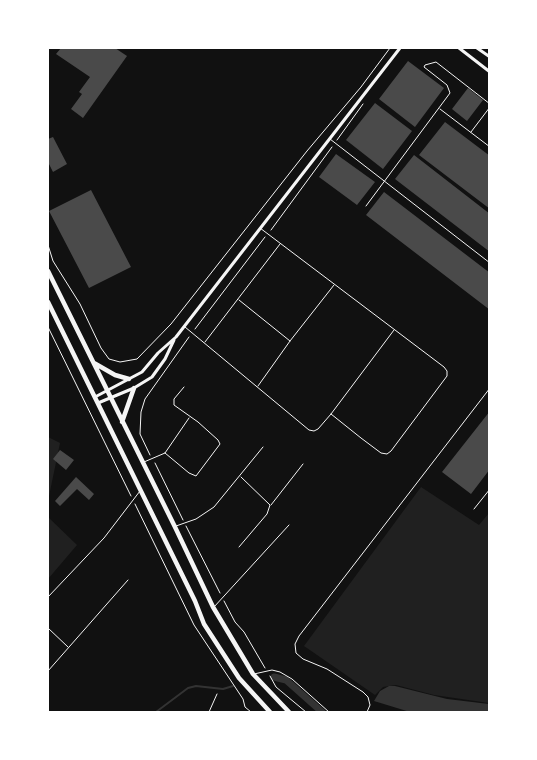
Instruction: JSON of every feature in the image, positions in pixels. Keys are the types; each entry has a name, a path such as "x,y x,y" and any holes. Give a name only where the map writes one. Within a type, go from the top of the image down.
{"main road":[{"path":"48,272 175,527 213,608 253,674 289,712"},
{"path":"48,302 195,601 204,624 239,678 270,712"},
{"path":"93,362 106,371 129,379"},
{"path":"122,422 134,388"}],"street":[{"path":"97,404 134,388 152,376 165,359 184,326 400,48"},
{"path":"458,48 490,72"},
{"path":"477,48 490,56"},
{"path":"94,397 142,372 158,353 176,337"}],"lane":[{"path":"366,206 448,96 450,90 447,85 424,67 425,65 435,62 490,105 471,133"},
{"path":"439,109 490,147"},
{"path":"329,139 490,263"},
{"path":"260,228 395,329 447,371 447,376 392,451 386,454 382,453 330,414"},
{"path":"204,342 281,243"},
{"path":"258,387 290,341 334,284"},
{"path":"238,300 290,341"},
{"path":"184,326 309,430 314,431 318,429 330,414 395,329"},
{"path":"165,453 189,473 196,476 220,444 218,440 174,405 173,402 184,387"},
{"path":"367,712 370,705 368,697 363,692 326,669 303,659 296,653 295,644 299,636 490,388"},
{"path":"142,463 165,453 190,417"},
{"path":"175,527 196,519 214,507 263,448"},
{"path":"239,547 267,514 270,505 303,464"},
{"path":"240,477 270,505"},
{"path":"474,509 490,489"},
{"path":"48,597 104,538 141,491"},
{"path":"213,608 289,525"},
{"path":"48,672 128,580"},
{"path":"48,628 69,647"},
{"path":"253,674 272,670 280,672 292,679 329,712"},
{"path":"209,712 217,694"}],"path":[{"path":"48,245 53,261 80,304 108,359 120,362 137,359 171,324 306,151 361,87 390,48"},
{"path":"306,712 276,687 244,632 235,622 140,434 142,412 145,399 192,333 364,103"},
{"path":"48,327 194,625 251,712"}],"shaded area":[{"path":"48,437 60,443 48,501"},
{"path":"421,487 479,525 489,513 489,703 434,695 396,685 383,687 375,695 304,646"},
{"path":"48,517 77,545 48,579"},
{"path":"389,686 447,699 489,704 489,712 410,712 374,701 380,691"}],"building":[{"path":"61,48 115,48 127,56 83,118 71,109 82,94 79,92 90,77 56,54"},
{"path":"408,61 444,88 415,127 379,99"},
{"path":"468,88 483,100 467,121 452,109"},
{"path":"375,103 412,131 383,169 346,140"},
{"path":"445,122 490,156 490,209 419,155"},
{"path":"53,137 67,164 53,172 48,162 48,139"},
{"path":"336,154 375,182 357,205 319,177"},
{"path":"414,155 490,214 490,252 395,179"},
{"path":"91,190 131,267 89,288 49,211"},
{"path":"384,192 490,273 490,310 366,215"},
{"path":"490,411 490,469 471,494 442,472"},
{"path":"60,450 74,460 66,470 53,459"},
{"path":"76,477 94,494 89,500 77,489 60,506 55,501"}],"waterway":[{"path":"274,677 286,680 322,712"},
{"path":"156,712 188,688 196,686 223,689 233,686"}]}
